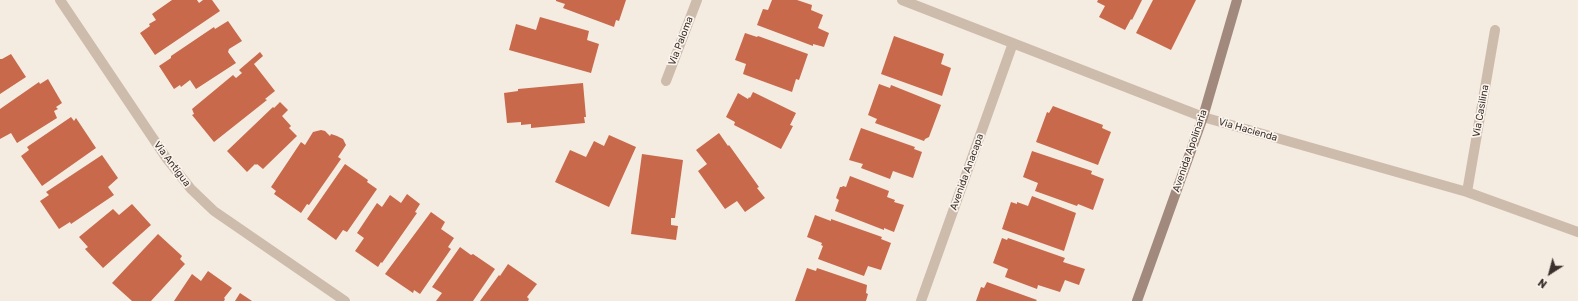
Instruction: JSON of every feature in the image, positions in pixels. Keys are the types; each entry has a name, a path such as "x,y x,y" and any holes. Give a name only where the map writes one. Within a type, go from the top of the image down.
{"street":[{"name":"Via Antigua","path":"60,0 167,159 191,189 214,211 344,301"},
{"name":"Via Paloma","path":"666,81 697,0"},
{"name":"Via Hacienda","path":"902,0 1203,116 1467,192 1578,232"},
{"name":"Avenida Apolinaria","path":"1137,301 1203,116 1237,0"},
{"name":"Via Casilina","path":"1467,192 1495,30"},
{"name":"Avenida Anacapa","path":"921,301 1013,43"}],"building":[{"path":"172,0 197,0 199,3 203,0 212,0 220,11 155,55 140,33 150,26 149,24 156,20 152,14"},
{"path":"556,0 626,0 619,21 616,20 614,27 563,8 565,4"},
{"path":"772,0 797,0 812,5 811,10 823,15 818,28 829,33 824,47 813,44 813,46 757,25 763,9 768,10"},
{"path":"1098,0 1142,0 1125,30 1099,17 1105,6 1097,2"},
{"path":"1153,0 1196,0 1171,50 1136,33"},
{"path":"540,17 589,31 587,40 599,44 591,73 509,50 516,24 536,30"},
{"path":"228,21 242,41 229,49 228,52 236,63 196,89 190,80 181,87 180,85 174,89 159,66 171,58 171,56 214,27 215,29"},
{"path":"745,33 758,36 808,54 799,80 796,79 792,92 743,74 746,64 735,60"},
{"path":"894,36 944,54 941,64 951,68 942,96 881,74"},
{"path":"260,52 263,56 254,64 275,91 265,99 267,100 214,142 192,115 194,114 192,109 233,75 236,78 242,73 239,70"},
{"path":"11,54 26,77 0,94 0,59"},
{"path":"48,79 62,103 56,107 58,109 54,111 57,118 17,143 11,133 0,139 0,109 39,82 40,84"},
{"path":"583,83 586,117 584,117 585,123 531,128 531,124 521,125 521,122 507,123 504,93 518,91 518,89"},
{"path":"879,84 890,88 891,85 941,105 929,137 924,141 875,123 877,119 868,115"},
{"path":"753,92 796,113 790,125 793,126 781,149 734,125 735,122 726,117 738,93 748,99"},
{"path":"280,102 288,110 282,116 291,126 289,128 297,136 263,169 255,164 247,172 227,151"},
{"path":"1053,106 1103,125 1102,128 1111,132 1098,165 1036,142 1047,112 1049,113"},
{"path":"71,117 74,121 76,118 96,148 42,186 21,156 29,150 27,147"},
{"path":"861,128 915,147 914,149 922,152 913,178 893,171 890,179 861,168 863,164 849,160"},
{"path":"321,130 325,131 330,136 331,134 343,139 346,145 338,157 341,159 309,205 307,204 301,213 274,194 276,191 271,187 301,142 305,145 313,132"},
{"path":"719,133 759,187 757,188 765,198 745,212 737,201 725,209 698,171 707,164 696,150"},
{"path":"609,135 636,147 609,207 555,182 570,150 586,157 594,141 604,146"},
{"path":"1032,151 1092,171 1091,174 1104,179 1093,210 1035,191 1038,183 1023,177"},
{"path":"642,154 683,160 675,218 671,218 671,225 678,226 676,240 631,234"},
{"path":"102,155 118,178 108,187 114,195 71,224 70,222 59,229 40,201 49,195 46,192"},
{"path":"345,164 368,180 367,182 377,189 347,232 343,230 336,240 307,219"},
{"path":"850,176 889,191 887,197 895,200 894,202 904,205 894,232 884,228 884,230 835,211 839,200 836,198 840,187 846,187"},
{"path":"407,194 420,204 415,212 417,213 378,267 355,251 364,238 357,233 377,203 382,207 390,195 401,203"},
{"path":"1032,196 1076,213 1064,251 1002,229 1011,202 1017,204 1017,202 1028,206"},
{"path":"132,204 151,225 103,268 85,249 88,247 79,237 113,209 119,215"},
{"path":"431,212 445,222 441,229 454,238 448,247 451,249 420,294 414,290 413,293 385,274"},
{"path":"815,215 882,237 881,239 891,243 881,270 868,266 864,276 818,259 823,246 821,245 822,243 807,237"},
{"path":"158,234 182,256 180,259 185,264 151,301 132,301 112,283"},
{"path":"1002,238 1007,240 1008,238 1065,258 1063,262 1085,269 1079,285 1065,280 1060,292 1038,285 1037,289 1005,277 1008,269 993,263"},
{"path":"460,247 495,269 473,301 436,301 442,293 432,287"},
{"path":"508,264 537,284 527,297 529,299 528,301 480,301 499,275 500,276"},
{"path":"807,268 816,271 817,268 867,285 866,293 868,294 866,301 795,301"},
{"path":"208,271 232,288 224,298 224,301 174,301 192,274 201,281"},
{"path":"987,282 1037,300 976,301 981,287 984,288"},
{"path":"240,293 252,301 235,301"}]}
